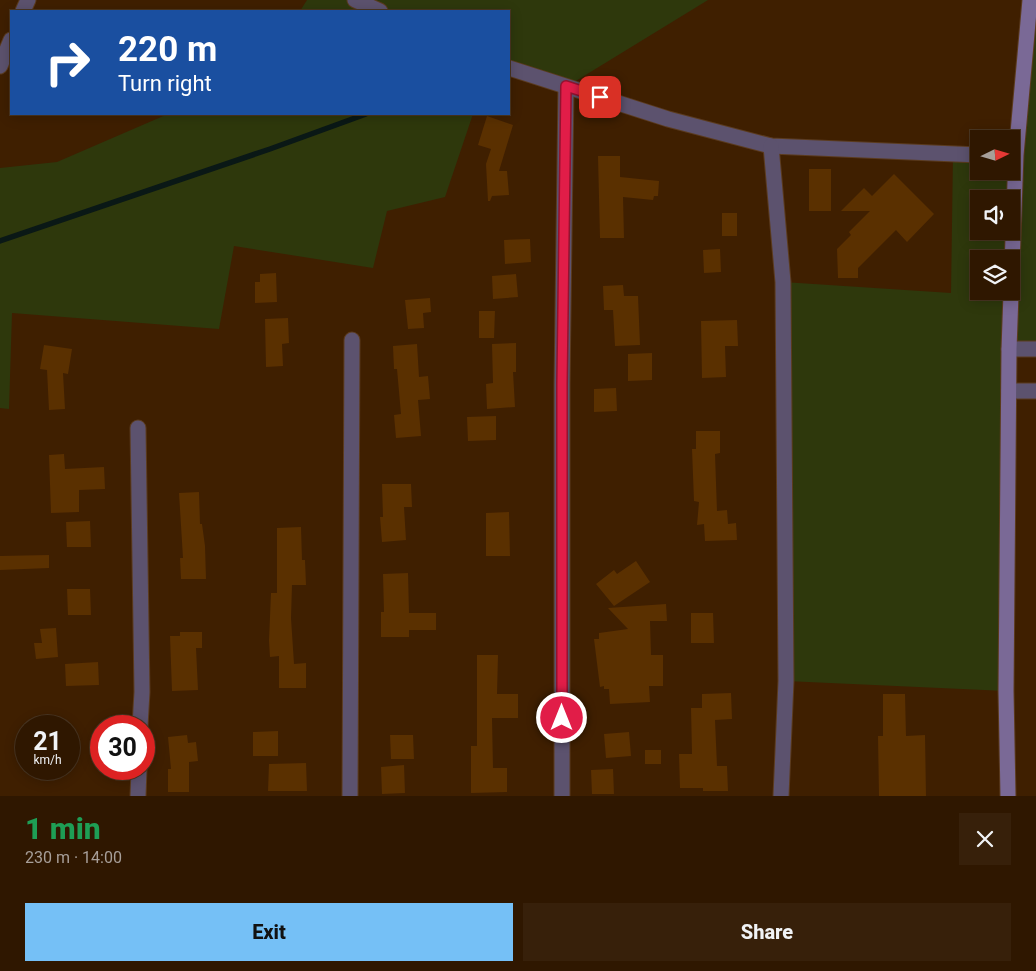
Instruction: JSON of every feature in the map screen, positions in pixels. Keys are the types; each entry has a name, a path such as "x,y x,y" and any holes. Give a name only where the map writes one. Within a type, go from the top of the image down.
{"street":[{"path":"355,0 378,10"},
{"path":"1017,130 1030,0"},
{"path":"0,66 10,42"},
{"path":"510,68 668,119 772,146 970,154"},
{"path":"562,796 562,384 566,86"},
{"path":"772,146 783,282 786,681 781,796"},
{"path":"1008,796 1006,691 1009,349 1013,180"},
{"path":"350,796 352,340"},
{"path":"1009,349 1036,349"},
{"path":"1009,392 1036,391"},
{"path":"138,428 142,692 141,715"},
{"path":"138,796 139,780"}],"green space":[{"path":"307,0 708,0 566,87 510,68 510,10 301,10"},
{"path":"1036,0 1036,349 1010,349 1006,691 786,681 783,282 951,293 953,154 970,155 970,180 1020,180 1020,130 1017,130"},
{"path":"166,115 473,115 445,197 387,211 373,268 234,246 219,329 12,313 9,409 0,408 0,168 57,162"}],"building":[{"path":"487,116 513,125 499,171 507,171 509,195 492,196 490,201 488,201 486,164 491,149 478,145"},
{"path":"598,156 620,156 620,177 659,181 658,196 654,196 653,200 623,197 624,238 600,238"},
{"path":"809,169 831,169 831,211 809,211"},
{"path":"894,174 934,214 907,242 896,230 858,268 858,278 838,278 837,249 851,235 849,232 870,211 841,211 864,188 872,196"},
{"path":"722,213 737,213 737,236 722,236"},
{"path":"530,239 531,262 505,264 504,240"},
{"path":"720,249 721,272 704,273 703,250"},
{"path":"276,273 277,302 255,303 255,282 260,282 260,274"},
{"path":"516,274 518,297 493,299 492,276"},
{"path":"623,285 624,296 638,296 640,345 615,346 613,310 604,310 603,286"},
{"path":"430,298 431,312 423,313 424,328 408,329 405,300"},
{"path":"479,311 495,311 494,338 479,338"},
{"path":"288,318 289,343 282,344 283,366 266,367 265,319"},
{"path":"737,320 738,346 725,346 726,377 702,378 701,321"},
{"path":"516,343 516,372 513,372 515,407 487,409 486,384 493,383 492,344"},
{"path":"417,344 419,377 428,376 430,399 418,400 421,436 396,438 394,415 401,414 397,369 394,369 393,346"},
{"path":"44,345 72,349 68,374 63,373 65,409 49,410 47,370 40,369"},
{"path":"652,353 652,380 628,381 628,354"},
{"path":"616,388 617,411 594,412 594,389"},
{"path":"496,416 496,440 468,441 467,417"},
{"path":"696,431 720,431 720,453 715,454 717,511 727,510 728,524 736,523 737,540 705,541 704,524 697,525 699,502 694,501 692,449 696,449"},
{"path":"64,454 65,469 104,467 105,489 79,490 79,512 51,513 49,455"},
{"path":"382,484 411,484 412,507 404,507 406,540 382,542 380,517 383,517"},
{"path":"199,492 200,524 202,524 205,546 206,579 181,579 180,558 183,558 179,493"},
{"path":"509,512 510,556 486,556 486,513"},
{"path":"90,521 91,547 67,547 66,522"},
{"path":"301,527 302,560 305,560 306,585 292,585 291,618 294,664 306,663 306,688 279,688 279,656 270,657 269,641 271,593 277,593 277,528"},
{"path":"49,555 49,568 0,570 0,556"},
{"path":"636,561 650,582 614,606 596,584 614,570 617,574"},
{"path":"408,573 409,613 436,613 436,630 409,630 409,637 381,637 381,612 384,612 383,574"},
{"path":"67,589 90,589 91,615 68,615"},
{"path":"666,604 667,621 650,621 651,655 663,655 663,686 649,686 650,702 610,704 609,689 604,689 604,686 600,687 594,639 599,639 599,633 628,629 608,608"},
{"path":"691,613 713,613 714,643 691,643"},
{"path":"56,628 58,657 36,659 34,643 42,643 40,629"},
{"path":"180,632 202,632 202,648 196,648 198,690 172,691 170,636 180,636"},
{"path":"477,655 498,655 497,694 518,694 518,718 492,718 493,768 507,768 507,792 471,793 471,746 477,746"},
{"path":"98,662 99,685 66,686 65,664"},
{"path":"731,693 732,719 715,720 717,766 727,766 728,791 703,791 703,788 680,788 679,754 692,754 691,708 702,708 702,694"},
{"path":"883,694 905,694 906,736 925,735 926,796 879,796 878,736 883,736"},
{"path":"278,731 278,756 253,756 253,732"},
{"path":"629,732 631,756 606,758 604,734"},
{"path":"187,735 188,743 196,742 198,761 189,762 189,792 168,792 168,769 171,769 168,737"},
{"path":"390,735 413,735 414,759 391,759"},
{"path":"645,750 661,750 661,764 645,764"},
{"path":"306,763 307,791 268,791 269,764"},
{"path":"404,765 405,793 382,794 381,767"},
{"path":"613,769 614,794 592,794 591,770"}],"waterway":[{"path":"0,241 270,149 363,115"}],"route":[{"path":"562,718 562,384 566,86 600,97"}]}
